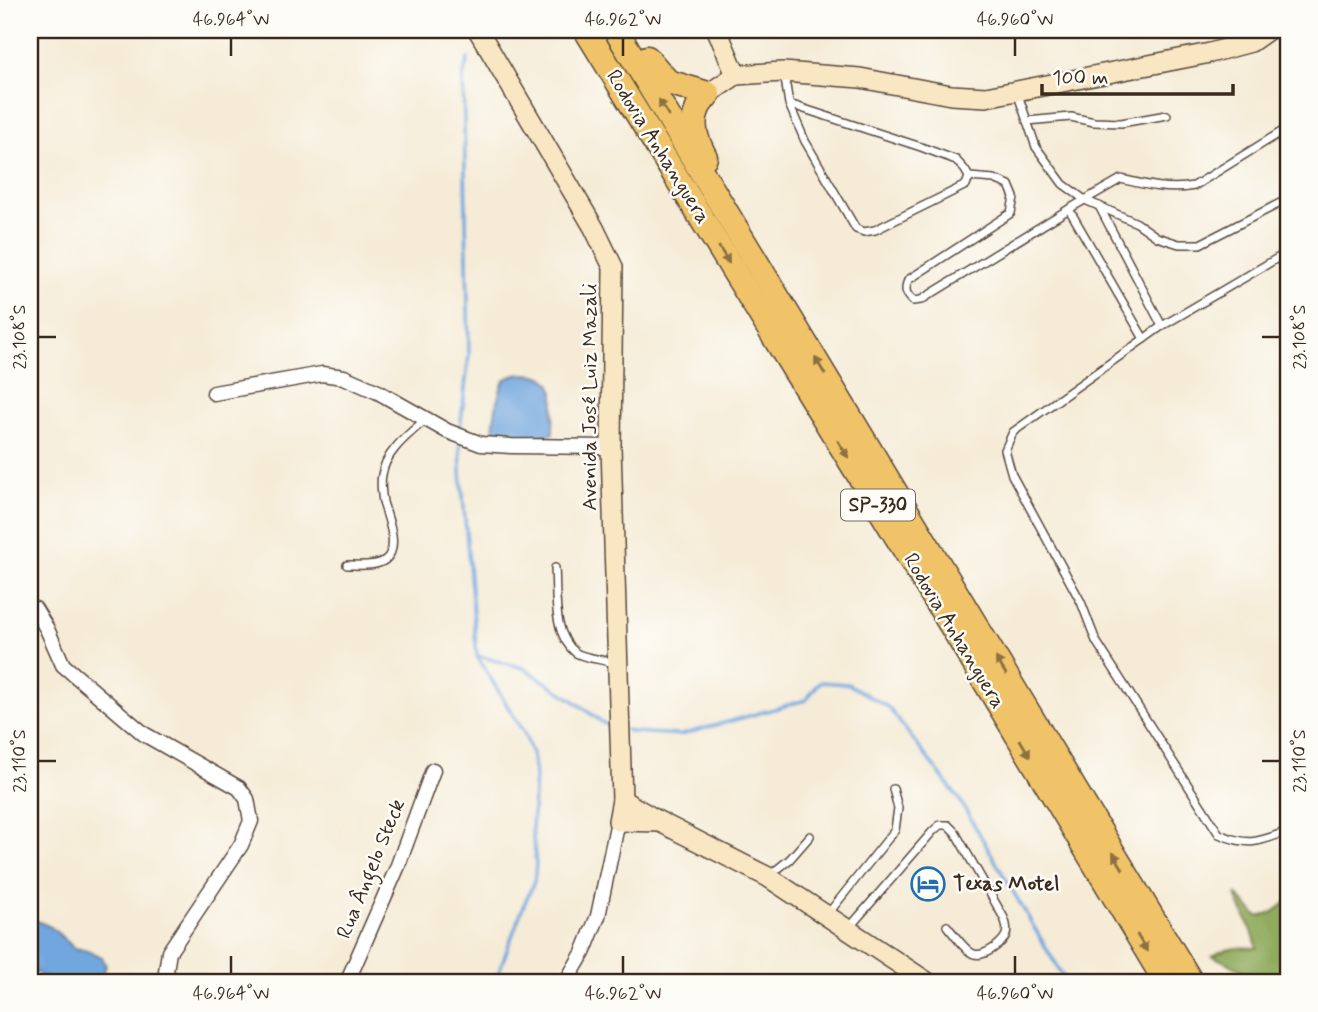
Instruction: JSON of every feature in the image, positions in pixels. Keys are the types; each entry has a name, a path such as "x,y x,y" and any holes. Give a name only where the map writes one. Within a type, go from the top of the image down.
{"highway":[{"name":"Rodovia Anhanguera","path":"586,30 1166,982"},
{"name":"Rodovia Anhanguera","path":"617,30 1191,982"},
{"path":"625,30 668,82 708,94 698,108 696,139 740,233"}],"main road":[{"name":"Avenida José Luiz Mazali","path":"478,30 594,228 613,267 611,447 622,800 618,821"},
{"path":"718,30 736,75"},
{"path":"708,94 736,75 783,72 860,78 951,95 986,97 1210,53 1251,42 1268,30"},
{"path":"622,800 768,877 927,982"},
{"path":"618,821 660,822"}],"street":[{"path":"214,393 322,374 344,377 378,392 447,431 481,444 611,447"},
{"path":"30,608 35,609 47,629 63,665 144,734 239,788 247,799 251,821 241,845 169,952 166,971 171,982"},
{"name":"Rua Ângelo Steck","path":"347,982 397,868 433,770"},
{"path":"566,982 583,953 598,916 618,821"}],"lane":[{"path":"783,72 789,104 805,141 856,229 864,232 875,230 966,185 969,177"},
{"path":"1017,91 1036,147 1063,184 1085,200 1137,223 1157,237 1179,244 1200,244 1288,199"},
{"path":"789,104 956,160 969,177"},
{"path":"1027,121 1071,117 1094,122 1121,123 1167,115"},
{"path":"969,177 994,179 1009,185 1014,197 1011,213 908,280 905,288 914,301 922,300 1121,179 1159,188 1180,189 1194,186 1286,129"},
{"path":"1099,206 1162,327"},
{"path":"1069,209 1144,339"},
{"path":"1281,256 1144,339 1013,432 1005,450 1013,474 1081,602 1096,641 1219,834 1236,841 1258,842 1288,831"},
{"path":"347,565 375,564 385,560 391,553 393,540 383,499 382,474 389,456 426,419"},
{"path":"555,568 562,636 578,654 619,664"},
{"path":"827,916 895,830 898,808 893,789"},
{"path":"848,930 940,825 948,825 955,832 1004,918 1007,928 1006,935 1000,942 978,955 971,953 947,926"},
{"path":"768,877 790,859 810,836"}],"green space":[{"path":"1236,894 1257,916 1270,914 1288,901 1288,982 1266,982 1213,956 1229,949 1257,948"}],"water":[{"path":"521,374 542,377 552,386 553,433 544,437 498,438 494,428 500,390 507,379"},
{"path":"30,918 51,927 74,948 102,957 106,966 100,982 50,982 30,968"}],"waterway":[{"path":"460,430 469,354 463,77 468,59"},
{"path":"460,441 477,656 524,733 532,754 535,776 532,830 536,864 534,882 495,982"},
{"path":"478,656 524,668 603,723 612,726"},
{"path":"626,730 681,735 806,700 820,682 848,684 888,707 959,799 1066,982"}],"place":[{"name":"Texas Motel","path":"928,884"}]}
